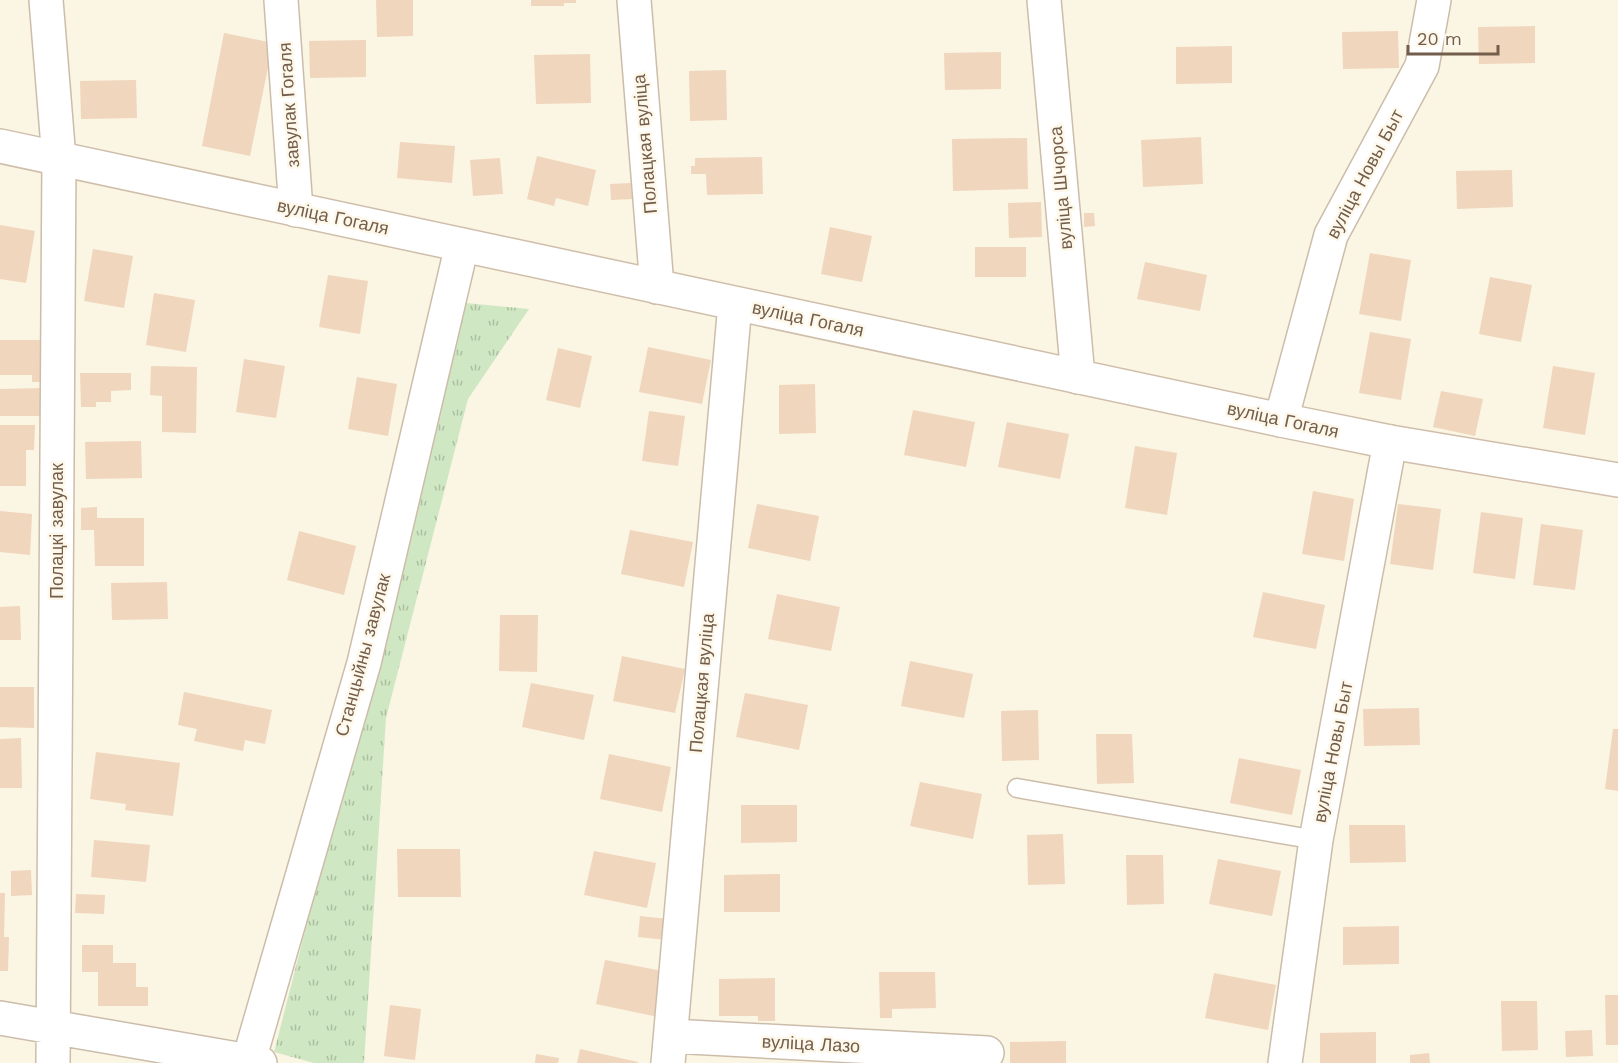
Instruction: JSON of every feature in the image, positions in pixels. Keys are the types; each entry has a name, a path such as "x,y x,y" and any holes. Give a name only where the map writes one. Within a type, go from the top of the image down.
{"street":[{"name":"Полацкі завулак","path":"46,0 59,159 53,1063"},
{"name":"завулак Гогаля","path":"281,0 296,210"},
{"name":"Полацкая вуліца","path":"634,0 657,287"},
{"name":"вуліца Шчорса","path":"1044,0 1078,377"},
{"name":"вуліца Новы Быт","path":"1281,420 1331,235 1422,66 1434,0"},
{"name":"вуліца Гогаля","path":"0,146 1281,420 1390,442 1618,480"},
{"name":"Станцыйны завулак","path":"0,1018 255,1061 364,663 462,245"},
{"name":"Полацкая вуліца","path":"669,1050 735,304"},
{"name":"вуліца Новы Быт","path":"1285,1063 1316,840 1390,442"},
{"name":"вуліца Лазо","path":"669,1050 987,1053"}],"lane":[{"path":"1017,788 1316,840"}],"green space":[{"path":"466,303 529,309 468,399 386,718 364,1063 314,1063 274,1052"}],"building":[{"path":"376,0 413,0 413,36 377,37"},
{"path":"531,0 576,0 576,3 564,3 564,6 531,6"},
{"path":"1535,26 1535,63 1479,64 1478,27"},
{"path":"1398,31 1399,68 1343,69 1342,32"},
{"path":"224,33 273,43 250,156 202,146"},
{"path":"366,40 366,77 310,78 309,41"},
{"path":"1232,46 1232,83 1176,84 1176,47"},
{"path":"1001,52 1001,89 945,90 944,53"},
{"path":"590,54 591,103 536,104 534,55"},
{"path":"726,70 727,120 690,121 689,71"},
{"path":"136,80 137,118 81,119 80,81"},
{"path":"1201,137 1203,184 1143,187 1141,140"},
{"path":"1027,138 1028,189 953,191 952,139"},
{"path":"400,142 455,146 452,183 397,178"},
{"path":"537,156 596,170 588,206 556,198 554,206 527,199"},
{"path":"762,157 763,194 707,195 706,174 691,174 691,166 695,166 695,158"},
{"path":"500,158 503,194 473,196 470,160"},
{"path":"1512,170 1513,207 1457,209 1456,171"},
{"path":"631,183 632,199 611,200 610,184"},
{"path":"1041,202 1042,237 1009,238 1008,203"},
{"path":"1084,213 1094,213 1095,226 1084,227"},
{"path":"0,225 35,231 26,283 0,279"},
{"path":"830,227 872,236 862,282 821,274"},
{"path":"975,247 1026,247 1026,277 975,277"},
{"path":"93,249 133,256 124,308 84,301"},
{"path":"1370,253 1411,260 1401,321 1359,314"},
{"path":"1145,262 1207,275 1200,311 1137,299"},
{"path":"328,275 368,281 360,334 319,327"},
{"path":"1490,277 1532,285 1521,342 1479,334"},
{"path":"154,293 195,300 186,352 146,345"},
{"path":"1370,332 1411,339 1401,400 1359,393"},
{"path":"0,340 46,340 46,382 32,382 32,375 0,375"},
{"path":"648,347 711,360 702,404 639,392"},
{"path":"558,348 592,356 580,408 546,400"},
{"path":"244,359 285,366 276,418 236,412"},
{"path":"151,366 197,367 196,433 162,432 162,396 150,395"},
{"path":"1553,366 1595,373 1585,435 1543,428"},
{"path":"80,373 131,373 131,390 111,391 111,402 96,402 96,407 81,407"},
{"path":"357,377 397,384 388,436 348,429"},
{"path":"815,384 816,433 779,434 779,385"},
{"path":"45,388 46,416 0,416 0,389"},
{"path":"1441,391 1483,399 1475,436 1433,427"},
{"path":"913,410 975,422 966,467 904,455"},
{"path":"649,411 685,416 678,466 642,461"},
{"path":"1007,422 1069,434 1060,479 998,467"},
{"path":"0,425 35,425 34,450 26,450 26,486 0,486"},
{"path":"141,441 142,478 86,479 85,442"},
{"path":"1135,446 1177,453 1167,515 1125,508"},
{"path":"1313,491 1354,499 1344,561 1302,554"},
{"path":"757,504 819,516 810,561 748,548"},
{"path":"1398,504 1441,509 1433,570 1390,564"},
{"path":"97,507 97,518 144,518 144,566 95,566 94,530 81,530 81,508"},
{"path":"0,511 32,514 30,555 0,552"},
{"path":"1481,512 1523,518 1515,579 1473,573"},
{"path":"1541,524 1583,530 1575,590 1533,585"},
{"path":"630,530 693,542 684,587 621,574"},
{"path":"299,531 356,546 344,595 287,580"},
{"path":"167,582 168,619 112,620 111,583"},
{"path":"1263,592 1325,605 1316,649 1253,637"},
{"path":"777,594 840,607 831,651 768,639"},
{"path":"20,606 21,640 0,640 0,607"},
{"path":"500,615 538,615 537,672 499,671"},
{"path":"622,656 685,669 675,713 613,701"},
{"path":"910,661 973,674 964,718 901,706"},
{"path":"531,683 594,695 584,740 522,727"},
{"path":"0,687 34,687 34,728 0,727"},
{"path":"184,692 272,710 265,744 245,740 243,751 194,741 197,729 178,725"},
{"path":"745,693 808,705 799,750 736,737"},
{"path":"1419,708 1420,745 1364,746 1363,709"},
{"path":"1038,710 1039,760 1002,761 1001,711"},
{"path":"1613,729 1618,729 1618,791 1605,789"},
{"path":"1096,734 1132,734 1134,783 1097,784"},
{"path":"21,738 22,788 0,788 0,739"},
{"path":"96,752 180,763 173,816 125,810 126,804 90,799"},
{"path":"609,754 671,767 662,812 600,799"},
{"path":"1239,758 1301,770 1292,815 1230,803"},
{"path":"920,782 982,794 973,839 910,826"},
{"path":"741,805 797,805 797,842 741,843"},
{"path":"1349,825 1405,825 1406,862 1350,863"},
{"path":"1063,834 1065,884 1028,885 1027,835"},
{"path":"94,840 150,845 146,882 91,877"},
{"path":"397,849 460,849 461,897 398,897"},
{"path":"594,851 656,863 647,908 584,895"},
{"path":"1126,855 1163,855 1164,904 1127,905"},
{"path":"1218,859 1281,871 1272,916 1209,904"},
{"path":"31,870 32,895 11,896 11,871"},
{"path":"780,874 780,912 724,912 724,875"},
{"path":"0,893 5,893 4,937 9,937 8,971 0,971"},
{"path":"76,894 105,895 104,914 75,913"},
{"path":"640,916 668,919 667,940 638,937"},
{"path":"1399,926 1399,964 1343,965 1343,927"},
{"path":"82,945 113,945 113,963 136,963 136,987 148,987 148,1006 98,1006 98,972 82,972"},
{"path":"605,960 668,972 658,1017 596,1004"},
{"path":"879,972 935,972 936,1008 892,1009 892,1018 880,1018"},
{"path":"1214,973 1276,985 1268,1030 1205,1018"},
{"path":"775,978 775,1021 758,1021 758,1016 719,1016 719,979"},
{"path":"1605,995 1618,995 1618,1045 1606,1045"},
{"path":"1501,1001 1537,1001 1538,1050 1502,1051"},
{"path":"390,1005 421,1009 415,1060 384,1056"},
{"path":"1592,1030 1593,1056 1566,1057 1565,1031"},
{"path":"1376,1032 1376,1063 1320,1063 1320,1033"},
{"path":"1066,1041 1066,1063 1010,1063 1010,1042"},
{"path":"580,1049 638,1062 638,1063 577,1063"},
{"path":"1429,1053 1430,1063 1410,1063 1410,1055"},
{"path":"536,1054 559,1058 558,1063 535,1063"}]}
